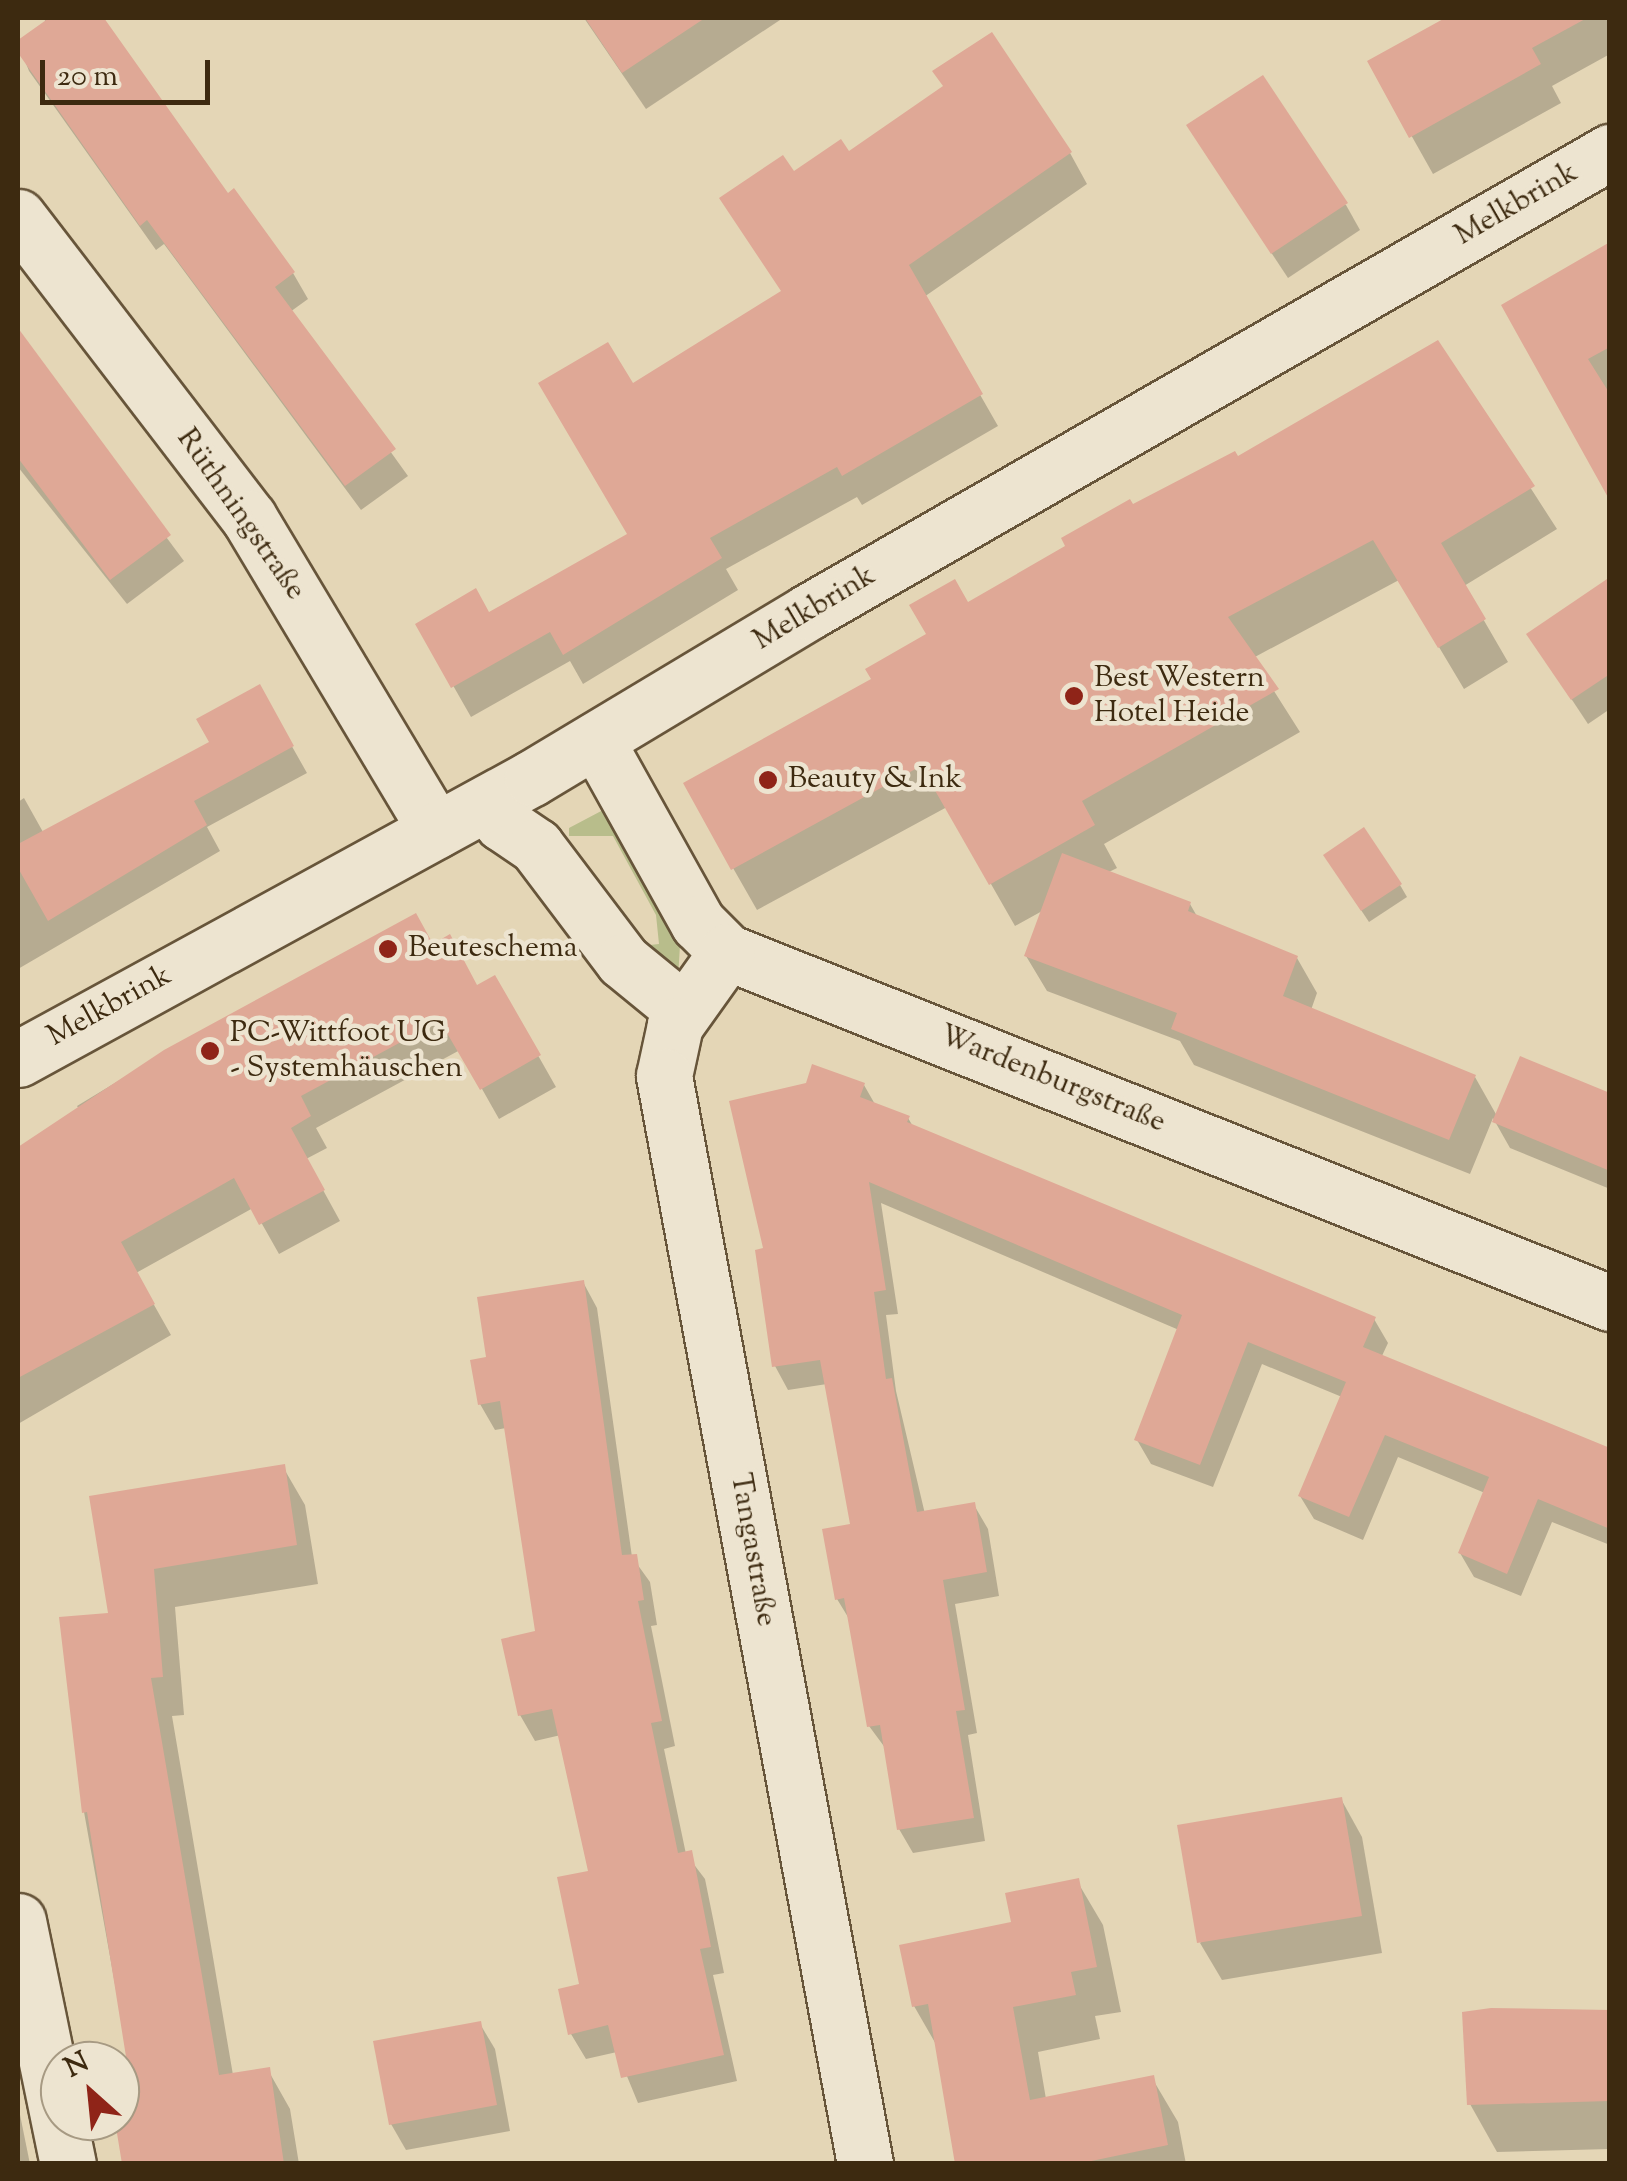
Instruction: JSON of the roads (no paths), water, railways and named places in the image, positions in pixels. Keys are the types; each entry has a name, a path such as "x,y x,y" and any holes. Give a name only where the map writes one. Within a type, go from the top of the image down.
{"street":[{"name":"Melkbrink","path":"18,1059 488,802 1610,152"},
{"name":"Rüthningstraße","path":"18,217 249,518 436,830"},
{"name":"Wardenburgstraße","path":"596,740 698,923 727,952 1610,1303"},
{"path":"488,802 502,823 536,846 623,961 684,1011"},
{"name":"Tangastraße","path":"727,952 684,1011 668,1041 664,1076 865,2164"},
{"path":"18,1921 68,2164"}],"place":[{"name":"Best Western Hotel Heide","path":"1074,696"},
{"name":"Beauty & Ink","path":"768,780"},
{"name":"Beuteschema","path":"388,949"},
{"name":"PC-Wittfoot UG - Systemhäuschen","path":"210,1051"}]}
